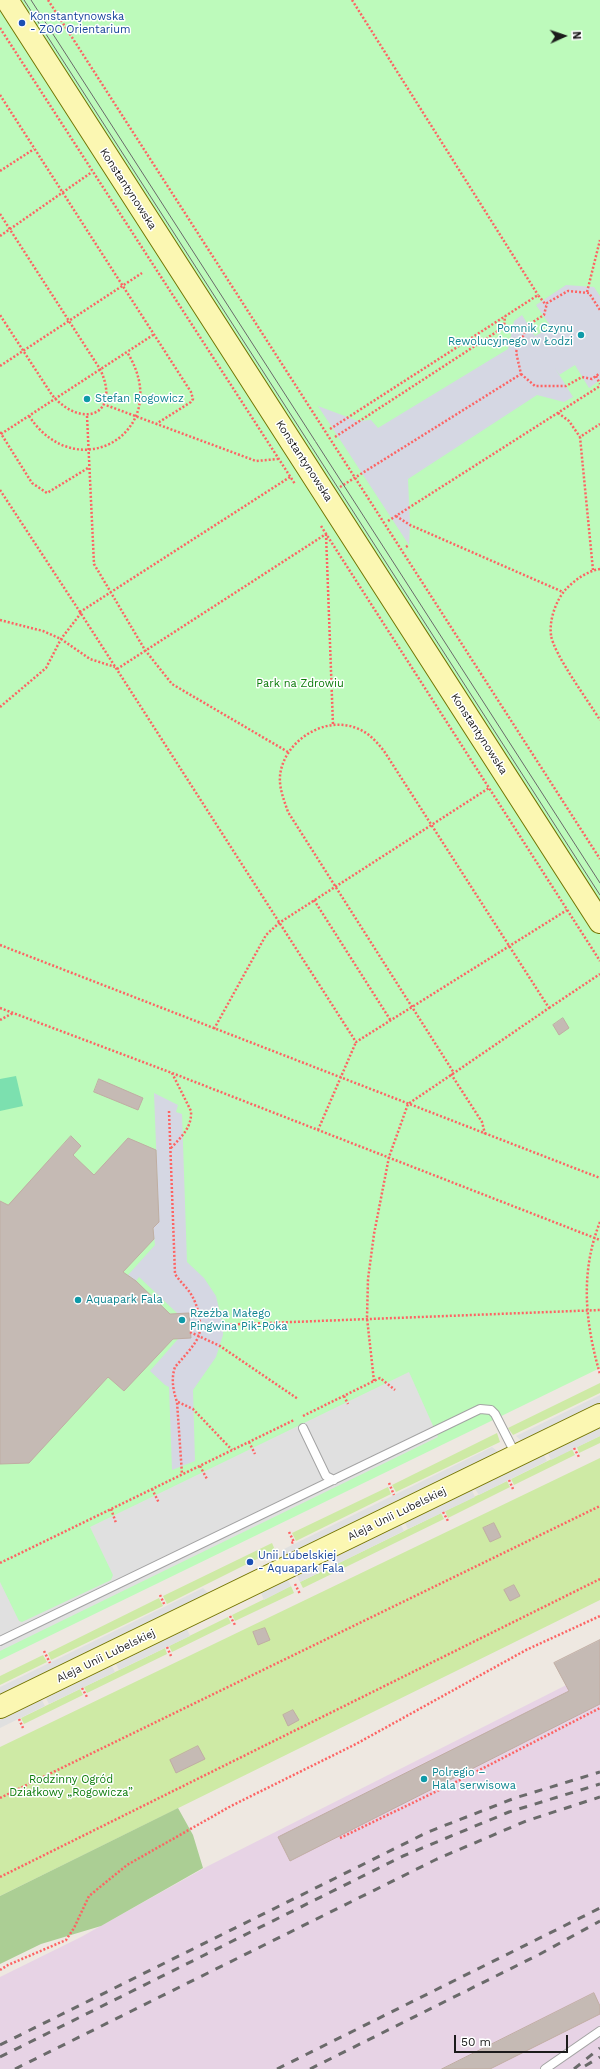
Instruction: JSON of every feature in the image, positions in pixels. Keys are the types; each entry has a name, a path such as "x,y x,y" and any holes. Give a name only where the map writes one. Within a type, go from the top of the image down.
{"main road":[{"name":"Konstantynowska","path":"7,0 600,922"},
{"name":"Aleja Unii Lubelskiej","path":"0,1707 600,1415"}],"lane":[{"path":"0,1641 480,1409 491,1410 495,1414 516,1456"},
{"path":"303,1428 326,1476 334,1480"},
{"path":"545,2069 600,2031"}],"path":[{"path":"48,0 356,477 600,859"},
{"path":"352,0 546,306"},
{"path":"0,28 298,489"},
{"path":"0,96 191,392 193,399 187,405 156,424"},
{"path":"0,171 34,149"},
{"path":"0,236 92,172"},
{"path":"0,214 69,320 105,379 107,389 103,404 95,413 86,416 74,413 55,399 0,315"},
{"path":"587,292 599,252 600,240"},
{"path":"0,366 142,273"},
{"path":"600,310 589,293 568,291 547,303 544,315 528,325 516,352 521,374 535,386 566,386 582,377 592,379 600,374"},
{"path":"330,429 538,295"},
{"path":"335,437 504,327 505,316"},
{"path":"89,468 51,492 43,492 32,483 1,433 153,335"},
{"path":"29,416 41,431 52,441 71,448 88,449 103,447 118,440 130,428 140,403 140,384 136,368 127,352"},
{"path":"339,488 521,374"},
{"path":"388,521 600,385 596,376"},
{"path":"103,404 256,461 278,459"},
{"path":"558,413 570,421 580,437 593,570"},
{"path":"86,416 93,558 111,593 145,650 172,684 288,752"},
{"path":"580,437 600,424"},
{"path":"0,707 46,668 61,639 81,612 290,477"},
{"path":"0,490 81,612 356,1042"},
{"path":"396,516 410,525 563,592"},
{"path":"320,523 600,961"},
{"path":"116,668 326,534"},
{"path":"326,534 333,725"},
{"path":"600,569 593,570 573,582 563,592 551,619 551,635 563,662 600,720"},
{"path":"0,620 43,631 61,639 90,659 116,668"},
{"path":"596,713 600,710"},
{"path":"486,1134 482,1122 453,1073 288,812 283,798 280,776 288,752 310,733 333,725 356,728 372,737 384,751 549,1008"},
{"path":"214,1029 266,935 279,923 489,788"},
{"path":"314,900 391,1021"},
{"path":"318,1130 356,1042 413,1008 568,910"},
{"path":"0,946 600,1178"},
{"path":"374,1381 367,1318 368,1266 389,1157 408,1104 600,974"},
{"path":"0,1008 172,1073 600,1240"},
{"path":"0,1020 14,1013"},
{"path":"171,1148 188,1128 192,1118 191,1111 172,1073"},
{"path":"169,1110 175,1274 183,1286 192,1295 197,1309 200,1325 199,1336 175,1367 173,1372 173,1392 178,1402 182,1474"},
{"path":"600,1222 594,1238 588,1266 586,1311 592,1346 600,1374"},
{"path":"190,1326 600,1310"},
{"path":"190,1332 220,1346 298,1399"},
{"path":"0,1563 380,1378 395,1390"},
{"path":"344,1396 348,1404"},
{"path":"178,1402 193,1409 232,1450"},
{"path":"249,1442 255,1454"},
{"path":"574,1448 579,1457"},
{"path":"200,1466 207,1479"},
{"path":"509,1480 513,1489"},
{"path":"388,1483 394,1495"},
{"path":"152,1489 159,1503"},
{"path":"0,1798 600,1506"},
{"path":"111,1509 116,1523"},
{"path":"443,1512 448,1521"},
{"path":"289,1532 294,1542 289,1545"},
{"path":"0,1877 600,1579"},
{"path":"295,1584 300,1594"},
{"path":"160,1595 165,1606"},
{"path":"230,1616 235,1625"},
{"path":"0,1970 8,1965 66,1940 74,1928 89,1896 127,1864 231,1806 356,1744 526,1650 600,1616"},
{"path":"166,1647 171,1656"},
{"path":"44,1651 50,1663"},
{"path":"82,1688 87,1697"},
{"path":"340,1838 464,1778 600,1708"},
{"path":"19,1719 23,1728"}],"shaded area":[{"path":"566,285 594,287 600,296 600,380 589,388 575,365 559,375 573,397 564,402 537,395 408,479 410,525 409,545 318,406 358,421 371,420 378,428 508,349 514,321 522,315 535,336 551,327 536,305"},
{"path":"154,1093 178,1105 176,1112 182,1114 187,1262 204,1278 216,1296 223,1325 223,1335 216,1357 193,1390 195,1461 172,1470 169,1387 150,1371 178,1339 177,1313 139,1277 136,1281 128,1275 155,1245 153,1228 159,1222"},
{"path":"409,1372 438,1437 0,1651 0,1582 19,1621 22,1622 111,1580 113,1575 90,1527"},
{"path":"600,1395 600,1406 524,1443 516,1436"},
{"path":"600,1428 600,1436 551,1460 548,1453"},
{"path":"492,1447 501,1454 288,1558 284,1549"},
{"path":"544,1455 547,1461 479,1495 475,1489"},
{"path":"472,1490 475,1497 408,1529 405,1523"},
{"path":"401,1525 404,1531 335,1565 332,1559"},
{"path":"328,1561 331,1567 300,1582 297,1576"},
{"path":"288,1580 291,1586 264,1600 261,1593"},
{"path":"203,1588 211,1596 0,1698 0,1687"},
{"path":"187,1629 190,1636 119,1670 116,1664"},
{"path":"112,1666 115,1672 49,1704 46,1698"},
{"path":"600,1668 600,2069 0,2069 0,1977 81,1937 208,1866"},
{"path":"42,1700 45,1706 0,1728 0,1720"}],"green space":[{"name":"Park na Zdrowiu","path":"0,0 600,0 600,1368 0,1660"},
{"path":"16,1076 23,1106 0,1111 0,1079"},
{"path":"600,1383 600,1393 513,1435 508,1428"},
{"path":"497,1433 500,1442 396,1492 392,1485"},
{"path":"600,1436 600,1443 579,1453 577,1447"},
{"path":"572,1449 575,1455 514,1485 511,1479"},
{"name":"Rodzinny Ogród Działkowy „Rogowicza”","path":"600,1458 600,1600 0,1896 0,1747"},
{"path":"507,1481 510,1487 448,1518 445,1511"},
{"path":"388,1487 391,1494 296,1541 292,1533"},
{"path":"441,1513 444,1519 303,1588 300,1582"},
{"path":"272,1543 275,1550 167,1604 163,1596"},
{"path":"291,1586 294,1593 235,1621 232,1615"},
{"path":"159,1598 163,1606 51,1660 48,1653"},
{"path":"228,1617 231,1623 172,1652 169,1646"},
{"path":"165,1648 167,1654 87,1693 84,1687"},
{"path":"43,1655 47,1662 0,1685 0,1676"},
{"path":"80,1689 83,1695 24,1724 21,1718"},
{"path":"178,1808 193,1835 203,1868 101,1926 41,1944 0,1964 0,1896"}],"building":[{"path":"563,1018 569,1028 559,1035 553,1025"},
{"path":"99,1079 143,1098 138,1110 94,1092"},
{"name":"Aquapark Fala","path":"71,1136 81,1146 73,1155 94,1175 128,1138 156,1150 159,1222 153,1228 154,1239 123,1272 136,1281 170,1314 189,1313 191,1338 173,1339 124,1391 108,1377 29,1463 0,1464 0,1201 8,1205"},
{"path":"494,1523 501,1537 490,1542 483,1528"},
{"path":"514,1585 520,1596 510,1601 504,1590"},
{"path":"265,1628 270,1640 258,1645 253,1632"},
{"name":"Polregio – Hala serwisowa","path":"600,1640 600,1704 290,1861 278,1837 569,1691 554,1663"},
{"path":"293,1710 299,1720 288,1726 283,1715"},
{"path":"198,1746 205,1759 176,1773 170,1760"},
{"path":"594,1993 600,2006 600,2014 490,2069 442,2069"}],"tram line":[{"path":"24,0 600,895"},
{"path":"31,0 600,883"}],"railway":[{"path":"0,2045 428,1832 515,1798 600,1772"},
{"path":"0,2057 403,1856 509,1812 600,1784"},
{"path":"15,2069 437,1859 526,1821 600,1797"},
{"path":"277,2069 600,1908"},
{"path":"310,2069 540,1954 600,1921"},
{"path":"574,2069 600,2048"},
{"path":"585,2066 600,2057"}],"place":[{"name":"Konstantynowska - ZOO Orientarium","path":"22,23"},
{"name":"Pomnik Czynu Rewolucyjnego w Łodzi","path":"581,335"},
{"name":"Stefan Rogowicz","path":"87,399"},
{"name":"Aquapark Fala","path":"78,1300"},
{"name":"Rzeźba Małego Pingwina Pik-Poka","path":"182,1320"},
{"name":"Unii Lubelskiej - Aquapark Fala","path":"250,1562"},
{"name":"Polregio – Hala serwisowa","path":"424,1779"}]}
